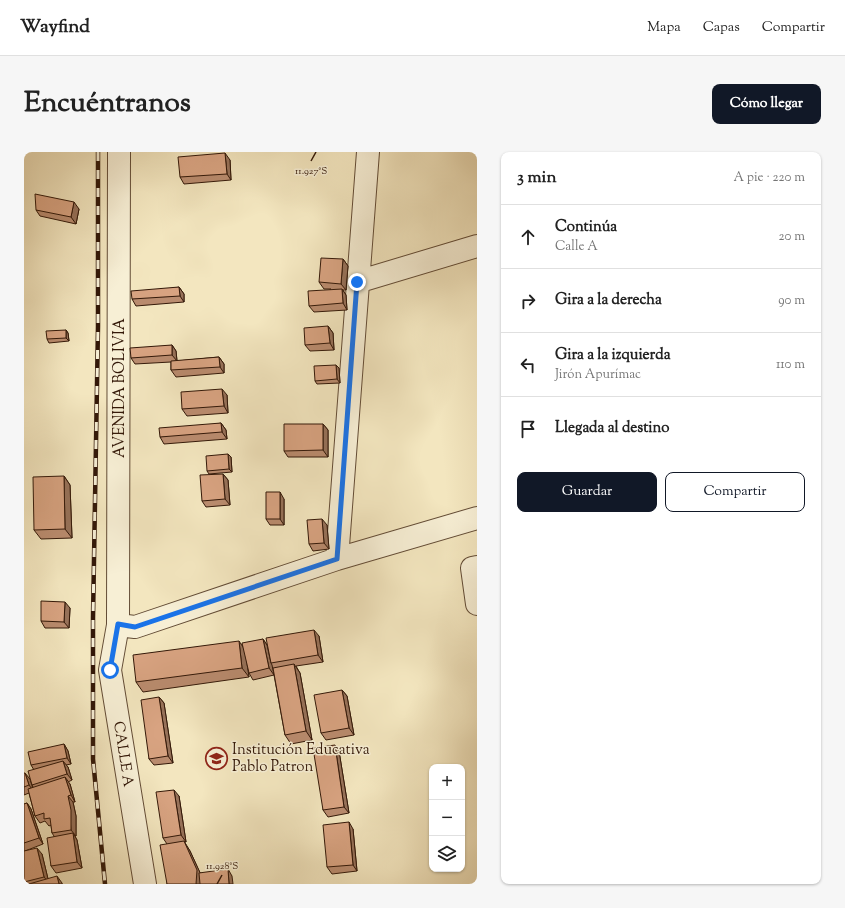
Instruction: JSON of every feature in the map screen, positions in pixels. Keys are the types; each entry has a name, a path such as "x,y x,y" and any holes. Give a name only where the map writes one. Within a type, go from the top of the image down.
{"street":[{"name":"AVENIDA BOLIVIA","path":"118,624 119,152"},
{"path":"337,559 368,152"},
{"path":"357,282 477,246"},
{"path":"118,624 135,627 337,559 477,518"},
{"path":"474,568 477,604"},
{"name":"CALLE A","path":"118,624 110,670 145,884"}],"building":[{"path":"225,153 227,174 180,177 178,157"},
{"path":"35,194 74,202 71,217 36,210"},
{"path":"321,258 343,259 341,284 319,282"},
{"path":"179,287 180,296 132,299 131,291"},
{"path":"342,289 343,303 309,306 308,291"},
{"path":"328,326 330,343 305,345 304,328"},
{"path":"66,330 66,338 47,339 46,331"},
{"path":"172,345 172,355 131,358 130,348"},
{"path":"219,357 220,367 171,370 171,361"},
{"path":"336,365 337,379 315,381 314,366"},
{"path":"222,389 224,406 182,409 181,392"},
{"path":"221,423 222,432 160,437 159,428"},
{"path":"284,424 323,424 323,450 284,451"},
{"path":"228,454 229,469 207,471 206,456"},
{"path":"223,474 225,499 202,501 200,475"},
{"path":"64,476 65,529 34,530 33,477"},
{"path":"266,492 280,492 280,519 266,519"},
{"path":"322,519 324,543 309,544 307,520"},
{"path":"41,601 65,602 64,622 41,621"},
{"path":"314,630 318,655 271,663 266,638"},
{"path":"263,639 269,668 249,673 242,643"},
{"path":"239,641 242,668 136,682 133,655"},
{"path":"294,664 306,731 285,735 273,668"},
{"path":"342,690 349,728 321,733 314,695"},
{"path":"159,697 168,756 149,759 141,700"},
{"path":"64,744 67,758 31,765 28,752"},
{"path":"335,745 344,807 323,810 313,748"},
{"path":"63,761 67,774 32,785 28,771"},
{"path":"24,773 29,785 24,787"},
{"path":"65,777 71,795 68,796 71,810 71,830 52,833 50,818 44,819 44,813 35,816 28,789"},
{"path":"174,790 181,835 163,838 156,792"},
{"path":"27,803 39,838 24,843 24,804"},
{"path":"349,822 353,865 327,867 323,825"},
{"path":"73,833 77,862 51,866 47,838"},
{"path":"184,841 197,870 196,884 167,884 160,845"},
{"path":"37,848 44,877 24,882 24,851"},
{"path":"228,869 229,884 200,884 199,873"},
{"path":"57,876 59,884 29,884"}],"railway":[{"path":"98,152 98,326 93,618 93,759 105,884"}],"place":[{"name":"Institución Educativa Pablo Patron","path":"217,758"}],"route":[{"path":"110,670 118,624 135,627 337,559 357,282"}]}
